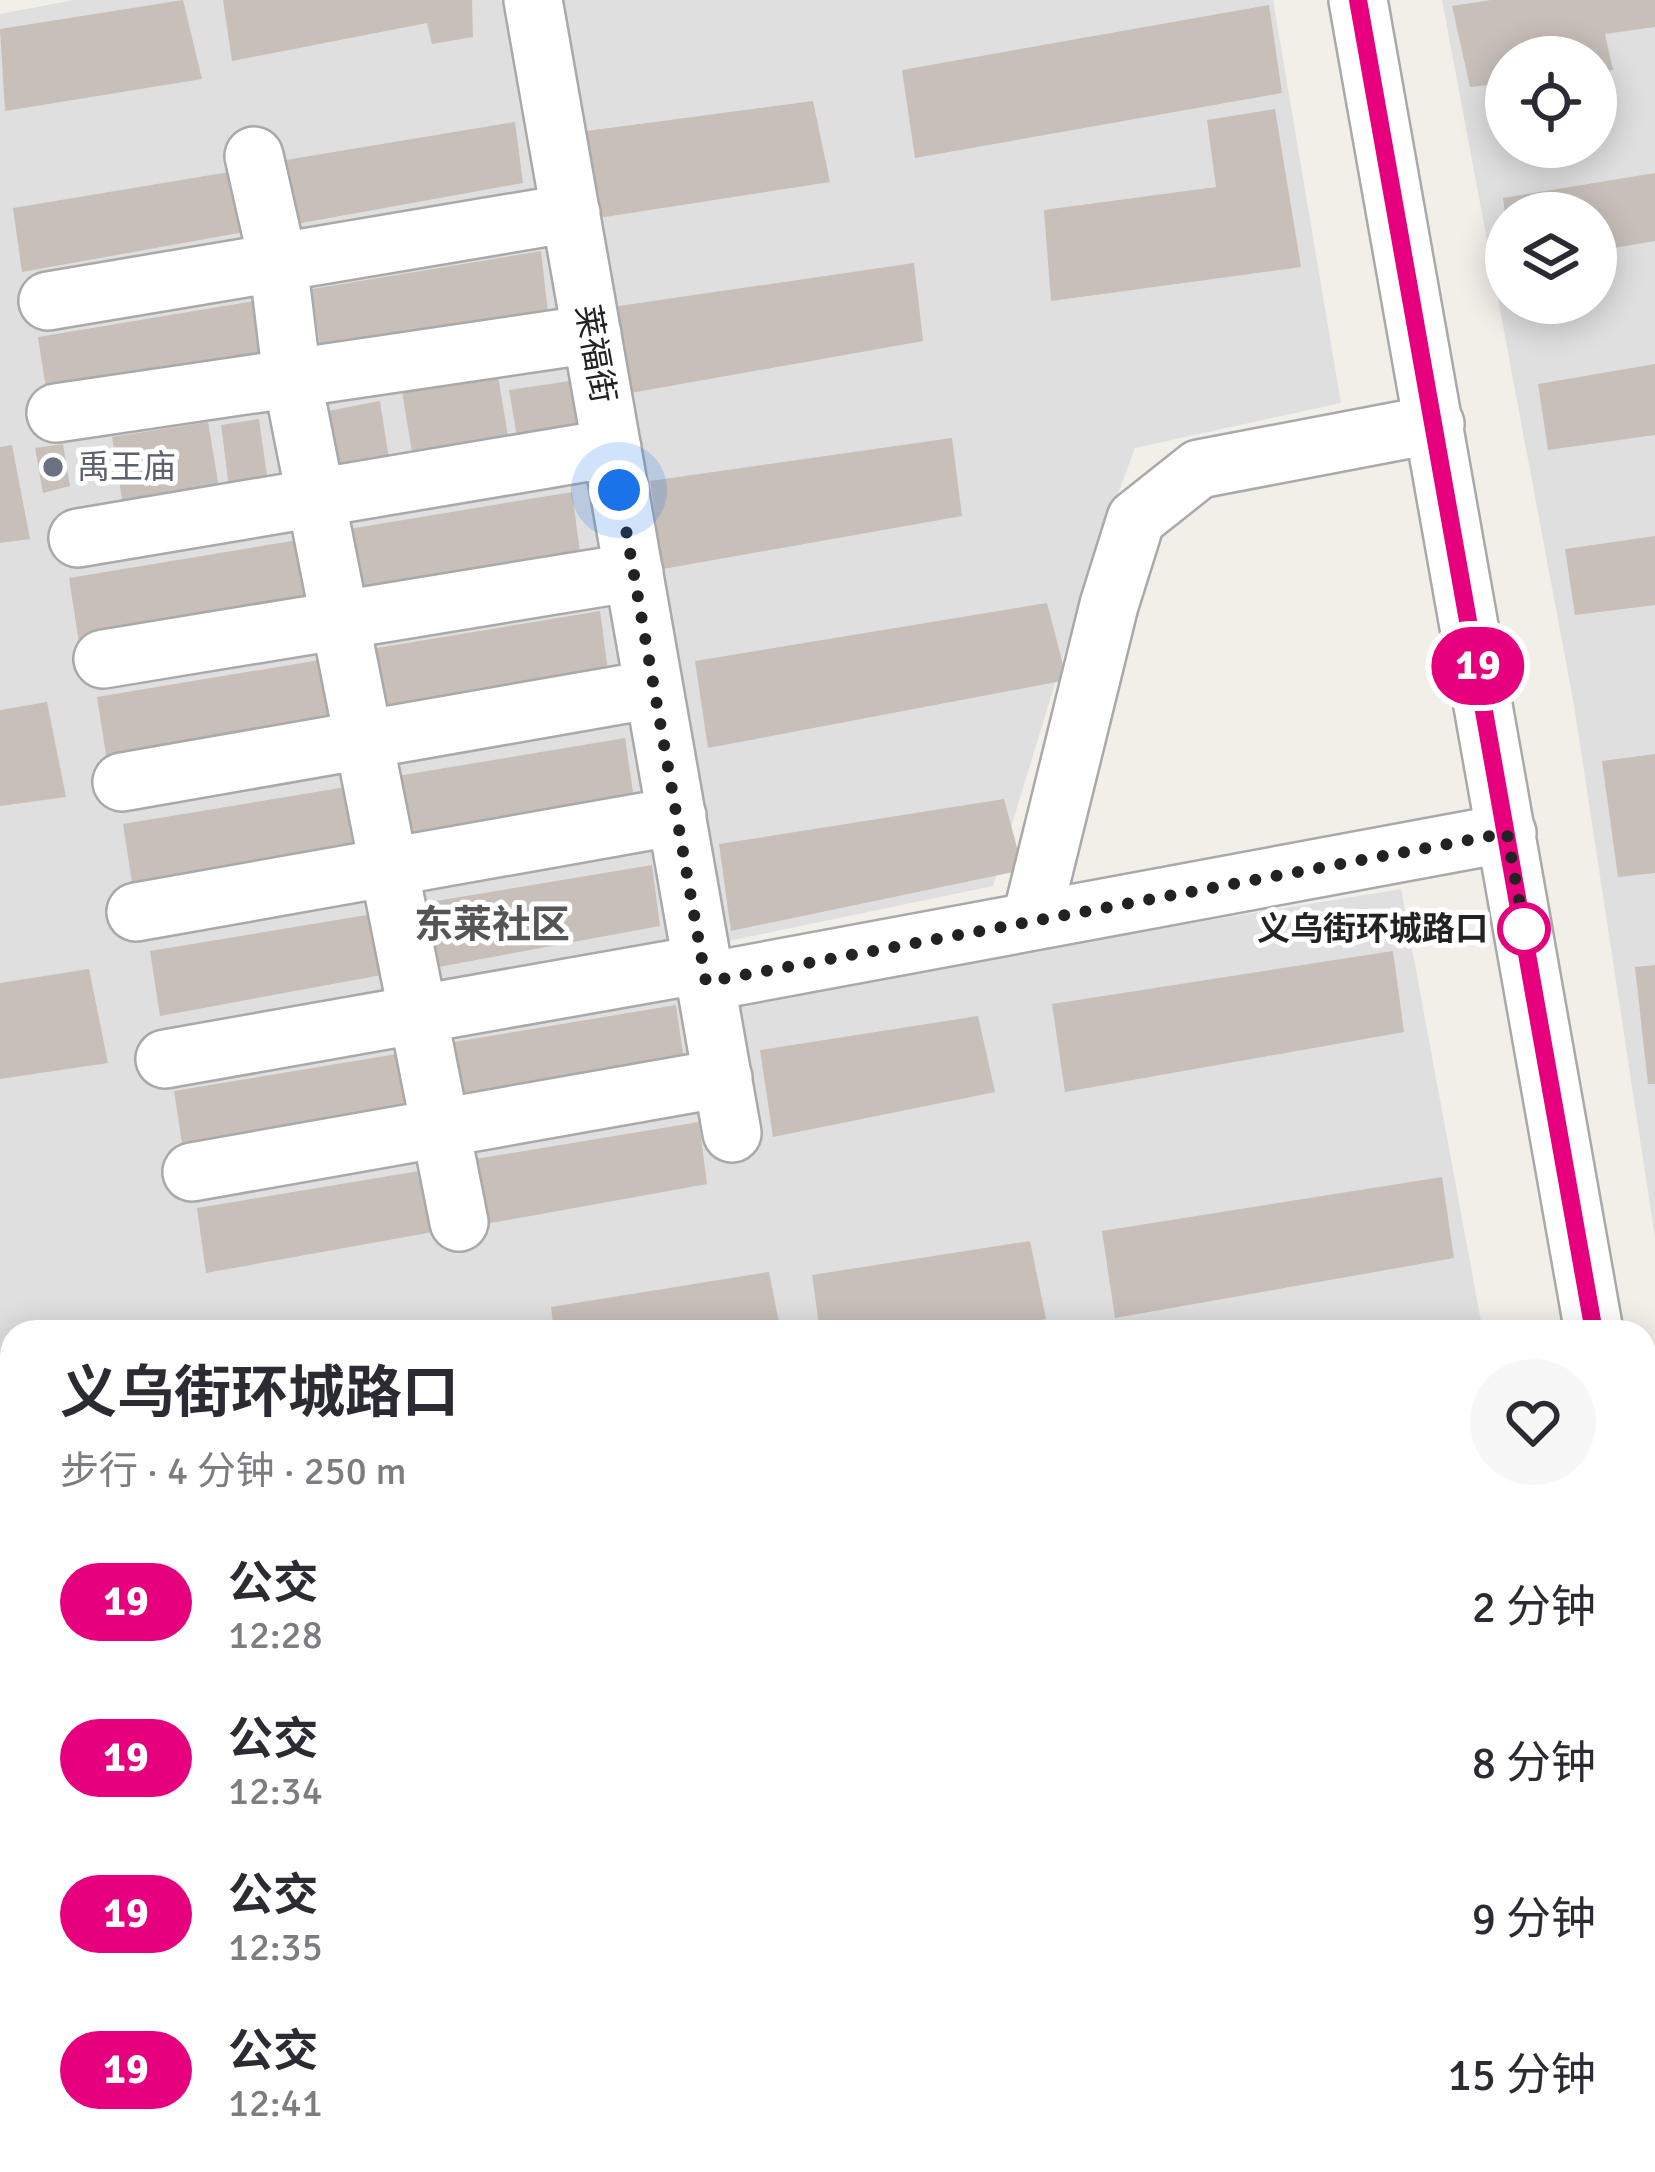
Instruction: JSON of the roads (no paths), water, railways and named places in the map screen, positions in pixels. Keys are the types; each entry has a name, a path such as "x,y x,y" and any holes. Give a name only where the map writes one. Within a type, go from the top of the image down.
{"street":[{"name":"莱福街","path":"533,0 732,1133"},
{"path":"1358,0 1592,1320"},
{"path":"254,156 278,262 292,378 459,1222"},
{"path":"48,301 571,213"},
{"path":"56,413 592,334"},
{"path":"1031,922 1109,605 1136,519 1199,469 1435,424"},
{"path":"78,538 612,448"},
{"path":"103,658 634,572"},
{"path":"122,782 654,689"},
{"path":"136,912 677,816"},
{"path":"165,1059 418,1014 1031,922 1507,833"},
{"path":"192,1172 722,1078"}],"place":[{"name":"禹王庙","path":"53,467"},
{"name":"义乌街环城路口","path":"1524,929"}],"district":[{"name":"东莱社区","path":"492,925"}]}
